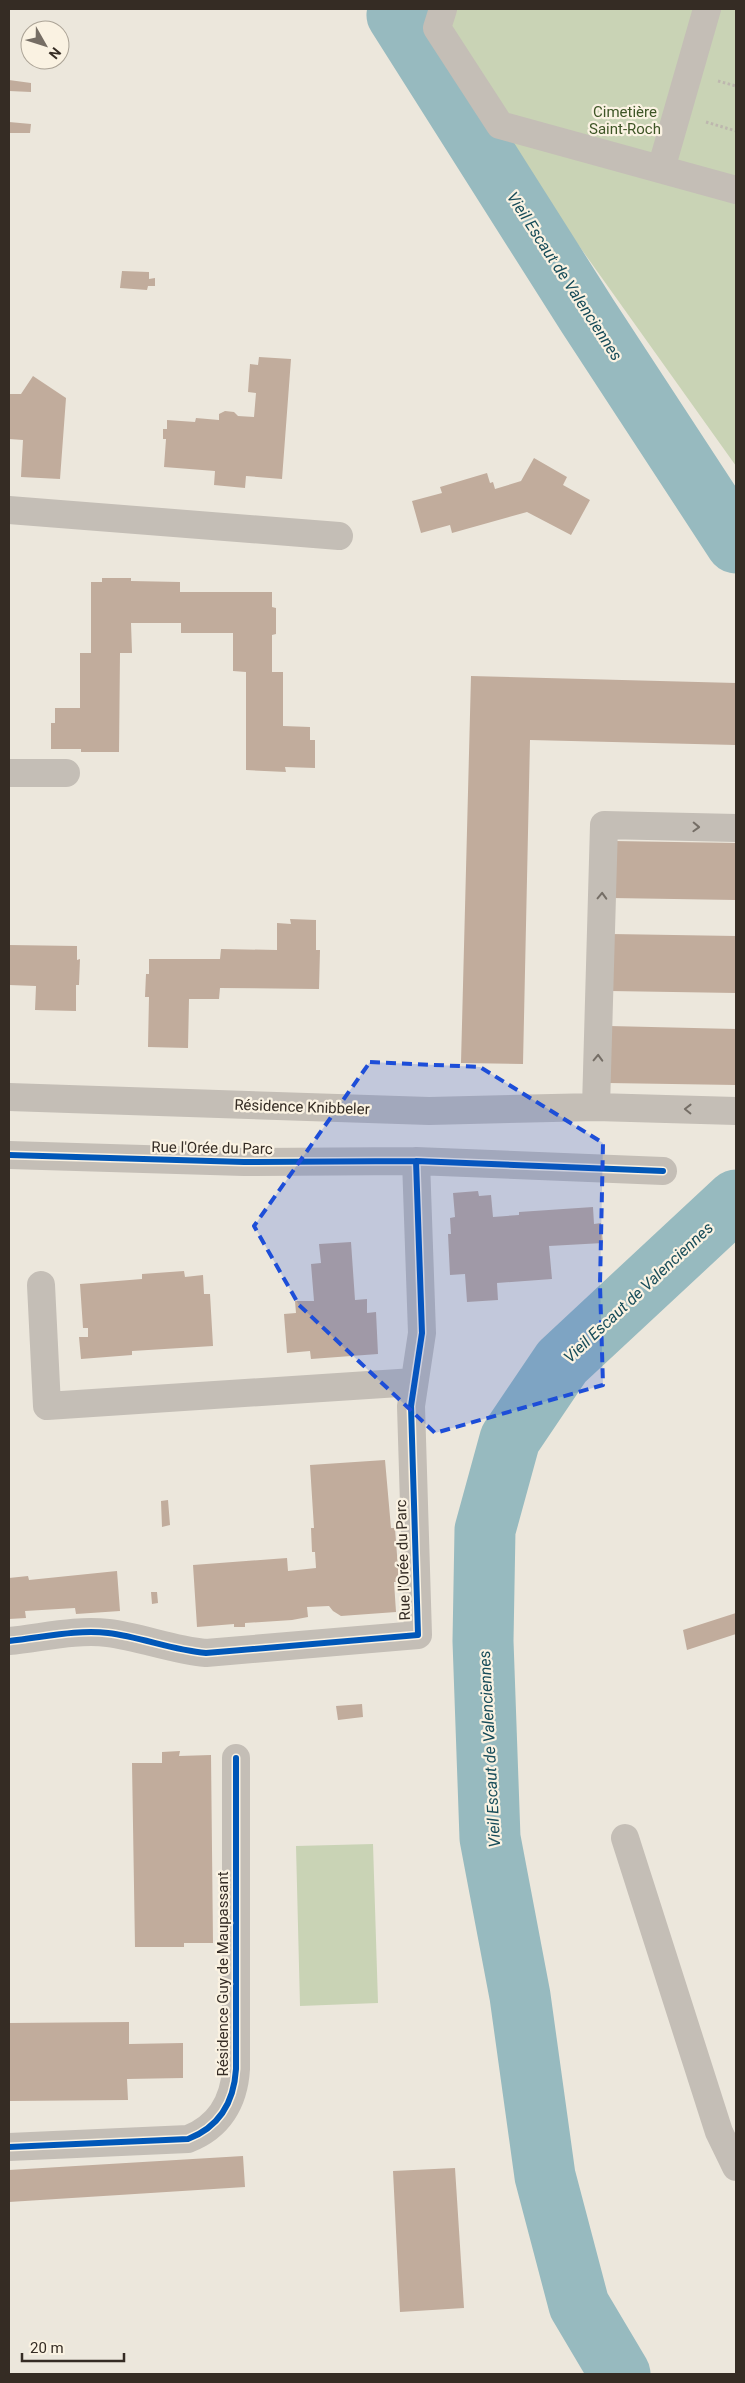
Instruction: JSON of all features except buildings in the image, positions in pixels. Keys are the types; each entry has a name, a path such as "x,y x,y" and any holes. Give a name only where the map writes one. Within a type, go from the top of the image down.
{"street":[{"path":"443,9 437,28 500,124 736,190"},
{"path":"662,169 707,9"},
{"path":"9,510 340,536"},
{"path":"9,773 66,773"},
{"path":"596,1107 604,825 736,828"},
{"name":"Résidence Knibbeler","path":"9,1097 429,1111 596,1107 736,1111"},
{"name":"Rue l'Orée du Parc","path":"9,1155 244,1162 416,1161 663,1171"},
{"name":"Rue l'Orée du Parc","path":"9,1641 90,1632 107,1633 185,1651 206,1653 418,1635 411,1406 422,1333 416,1161"},
{"path":"41,1285 47,1406 414,1382"},
{"name":"Résidence Guy de Maupassant","path":"9,2148 188,2139 209,2128 228,2106 233,2094 236,2069 236,1758"},
{"path":"625,1838 719,2132 736,2167"}],"highlighted area":[{"path":"370,1062 480,1067 603,1143 600,1285 603,1385 435,1433 299,1305 254,1226"}],"green space":[{"name":"Cimetière Saint-Roch","path":"414,9 736,9 736,466 413,13"},
{"path":"373,1844 378,2003 300,2006 296,1846"}],"waterway":[{"name":"Vieil Escaut de Valenciennes","path":"398,9 397,15 587,315 736,543"},
{"name":"Vieil Escaut de Valenciennes","path":"620,2374 579,2305 545,2176 520,1996 490,1838 483,1641 485,1530 510,1439 562,1362 736,1200"}],"cycle path":[{"path":"9,1155 244,1162 416,1161 663,1171"},
{"path":"9,1641 71,1633 96,1632 120,1635 206,1653 418,1635 411,1406 422,1333 416,1161"},
{"path":"9,2147 188,2139 208,2128 223,2112 232,2092 236,2069 236,1758"}]}
